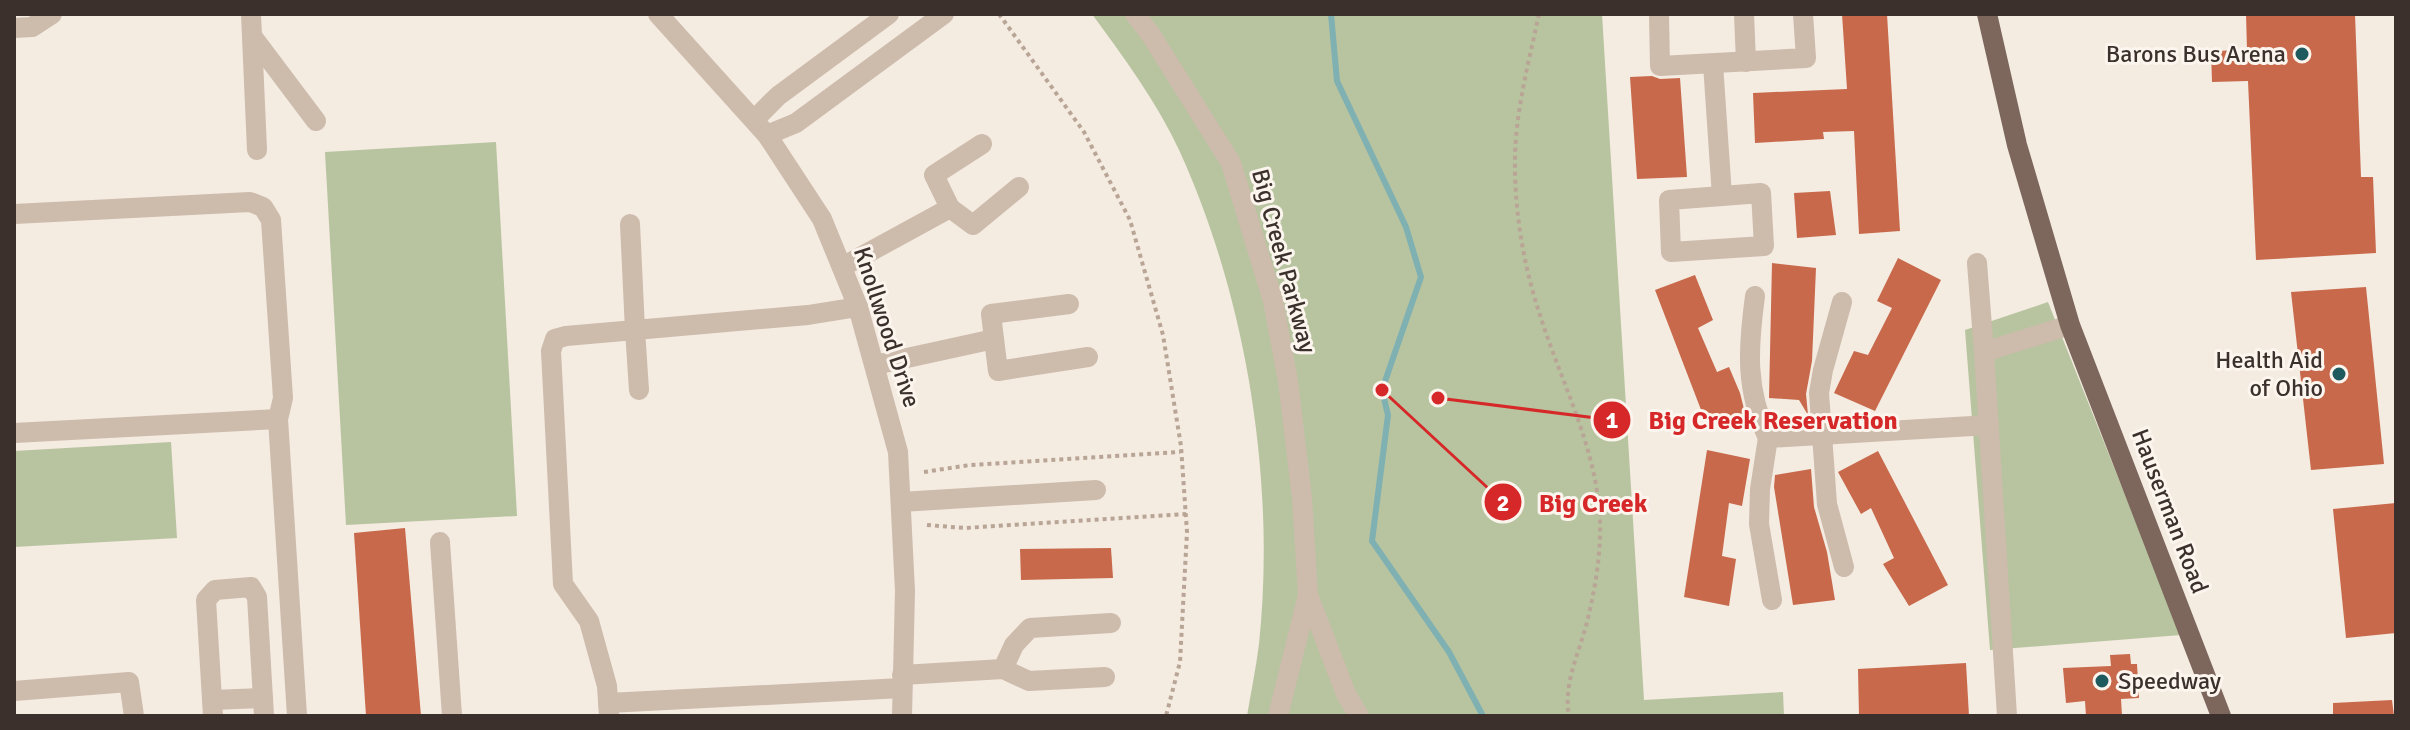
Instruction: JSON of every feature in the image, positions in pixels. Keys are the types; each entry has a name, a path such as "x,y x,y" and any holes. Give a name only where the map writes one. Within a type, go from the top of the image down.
{"main road":[{"name":"Hauserman Road","path":"1987,14 2017,145 2070,325 2221,716"}],"street":[{"path":"23,28 52,14"},
{"path":"251,14 257,150"},
{"name":"Knollwood Drive","path":"658,14 760,128 822,219 858,307 898,452 905,591 902,716"},
{"path":"760,128 778,96 889,14"},
{"path":"760,128 796,123 944,14"},
{"name":"Big Creek Parkway","path":"1135,14 1231,163 1273,301 1290,396 1302,498 1308,595 1346,694 1359,716"},
{"path":"1659,14 1660,66 1806,58 1803,14"},
{"path":"1744,14 1746,62"},
{"path":"252,36 316,121"},
{"path":"850,42 871,68"},
{"path":"1713,64 1722,196"},
{"path":"982,144 934,175 950,208 973,225 1019,187"},
{"path":"1761,193 1764,246 1671,252 1669,200 1722,196 1761,193"},
{"path":"14,214 250,202 263,207 271,220 283,398 278,419 297,716"},
{"path":"842,267 950,208"},
{"path":"630,224 639,390"},
{"path":"1977,263 2007,716"},
{"path":"1755,296 1748,363 1755,403 1768,438 1760,489 1759,524 1772,600"},
{"path":"1842,302 1819,393 1827,504 1844,567"},
{"path":"1069,304 991,314 998,371 1088,357"},
{"path":"858,307 808,315 555,339 551,351 563,584 589,621 607,686 608,710 902,682 1003,669 1029,681 1105,677"},
{"path":"1984,352 2070,325"},
{"path":"875,365 994,339"},
{"path":"14,433 278,419"},
{"path":"1768,438 1989,425"},
{"path":"901,502 1096,490"},
{"path":"440,542 452,716"},
{"path":"251,587 257,597 264,707 213,708 206,600 215,590 251,587"},
{"name":"Big Creek Parkway","path":"1278,716 1308,595"},
{"path":"1003,669 1014,645 1030,628 1111,623"},
{"path":"14,691 129,682 134,716"}],"path":[{"path":"999,14 1084,132 1130,220 1163,335 1181,452 1187,532 1180,662 1166,716"},
{"path":"1539,14 1517,131 1516,193 1523,247 1538,311 1580,428 1596,486 1600,519 1596,580 1587,622 1567,686 1569,716"},
{"path":"924,472 970,465 1181,452"},
{"path":"927,525 965,528 1186,514"}],"green space":[{"path":"1092,14 1602,14 1644,700 1783,692 1784,716 1247,716 1259,644 1263,520 1259,456 1239,330 1223,269 1180,152 1150,98"},
{"path":"496,142 517,516 346,525 325,152"},
{"path":"2048,302 2181,635 1990,650 1965,330"},
{"path":"171,442 177,538 14,547 14,451"}],"building":[{"path":"1842,14 1887,14 1900,231 1859,234 1854,131 1823,132 1824,139 1755,143 1753,93 1847,89"},
{"path":"2246,14 2355,14 2361,177 2373,177 2376,253 2256,260 2248,81 2212,82 2211,51 2247,50"},
{"path":"1652,76 1660,79 1680,78 1687,177 1637,179 1630,77"},
{"path":"1830,191 1836,235 1797,238 1794,193"},
{"path":"1898,258 1941,280 1875,411 1834,393 1854,351 1868,355 1892,308 1877,301"},
{"path":"1772,263 1816,268 1812,361 1806,394 1808,415 1799,400 1769,398"},
{"path":"1695,275 1713,320 1698,328 1717,372 1729,367 1745,413 1708,428 1655,290"},
{"path":"2366,287 2384,464 2311,470 2291,292"},
{"path":"1707,450 1750,459 1742,506 1729,503 1722,556 1736,559 1729,606 1684,597"},
{"path":"1878,451 1948,585 1909,606 1883,564 1894,558 1871,508 1861,514 1838,472"},
{"path":"1811,469 1814,507 1827,552 1835,600 1793,605 1774,487 1775,475"},
{"path":"2396,503 2396,633 2346,638 2333,509"},
{"path":"405,528 421,716 366,716 354,533"},
{"path":"1111,548 1113,578 1021,580 1020,549"},
{"path":"2130,654 2131,664 2137,664 2139,698 2121,699 2122,716 2086,716 2085,701 2066,703 2063,668 2111,666 2110,655"},
{"path":"1966,663 1969,716 1859,716 1858,669"},
{"path":"2392,700 2394,716 2333,716 2333,703"}],"waterway":[{"path":"1331,14 1337,81 1406,227 1421,277 1382,390 1388,415 1372,541 1449,652 1483,716"}],"place":[{"name":"Barons Bus Arena","path":"2302,54"},
{"name":"Health Aid of Ohio","path":"2339,374"},
{"name":"Big Creek","path":"1382,390"},
{"name":"Big Creek Reservation","path":"1438,398"},
{"name":"Speedway","path":"2102,681"}]}
